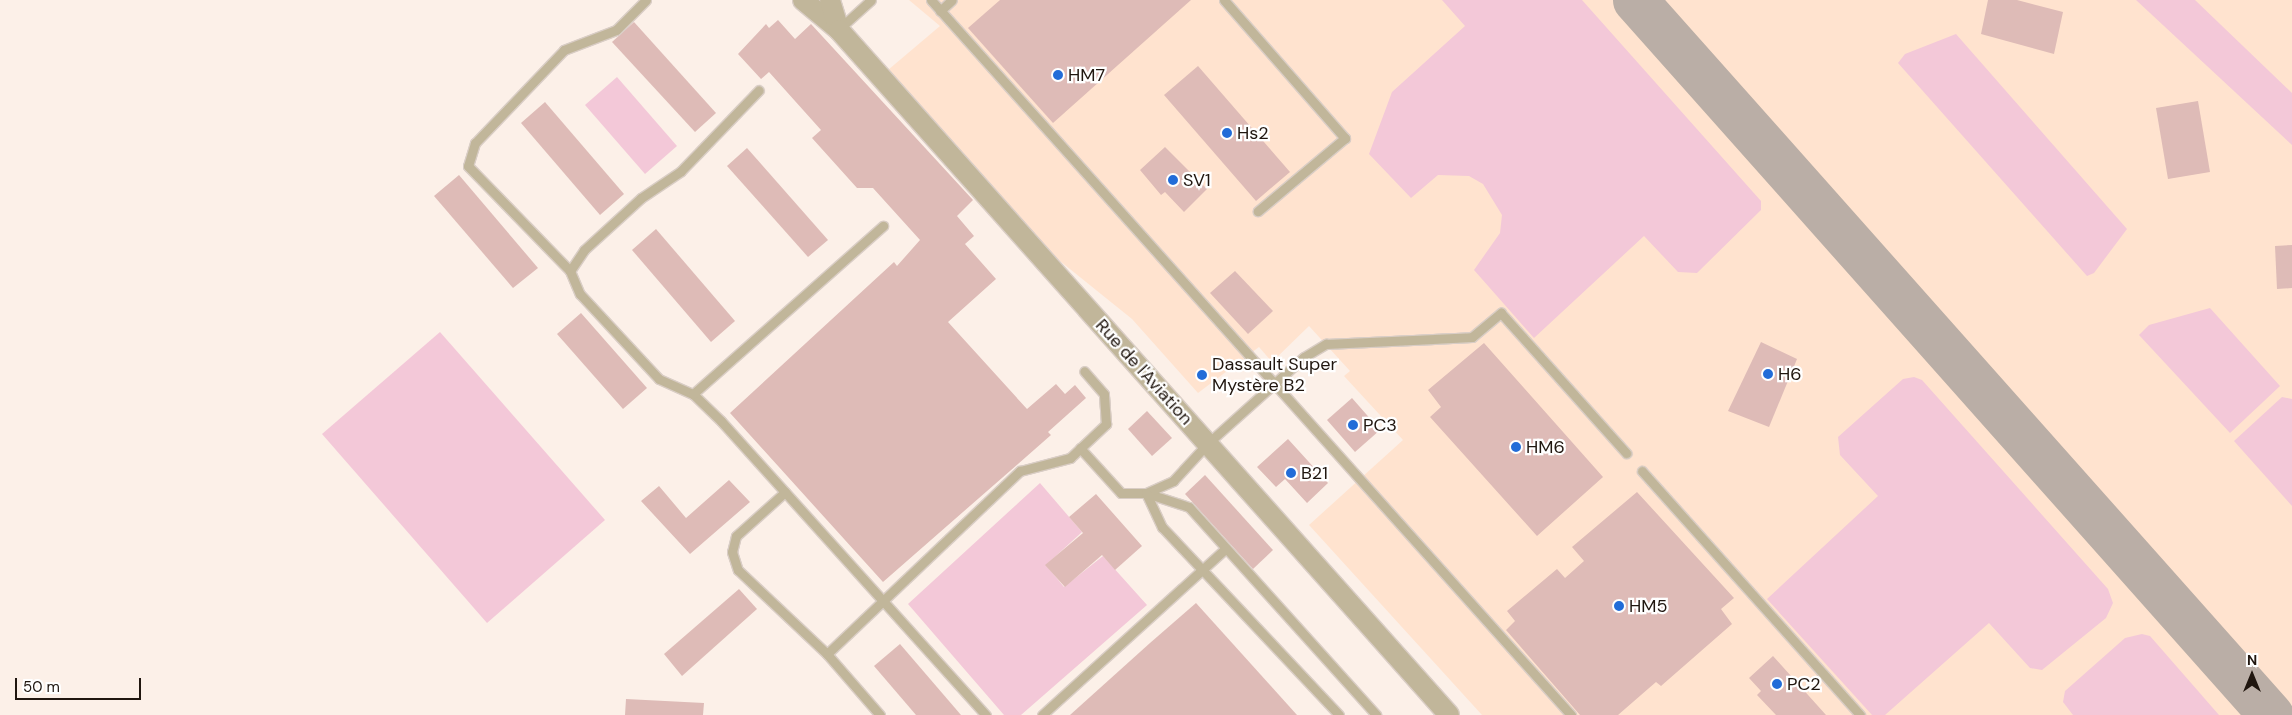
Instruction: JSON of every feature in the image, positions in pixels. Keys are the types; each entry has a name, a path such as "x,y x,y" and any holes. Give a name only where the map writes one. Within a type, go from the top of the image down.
{"street":[{"name":"Rue de l'Aviation","path":"803,0 838,30 1449,715"},
{"name":"Rue de l'Aviation","path":"830,0 838,30"}],"lane":[{"path":"646,0 616,30 564,50 475,143 469,155 468,166 570,271 580,294 659,380 693,394 785,492 986,715"},
{"path":"838,30 871,0"},
{"path":"931,0 1272,385 1571,715"},
{"path":"940,11 952,0"},
{"path":"1224,0 1344,138 1258,211"},
{"path":"570,271 584,250 641,198 681,171 759,90"},
{"path":"693,394 883,226"},
{"path":"1146,493 1173,480 1207,444 1304,356 1326,344 1472,337 1501,313 1626,453"},
{"path":"826,654 884,602 1020,471 1070,458 1106,424 1104,394 1084,371"},
{"path":"1080,448 1121,493 1146,493 1189,507 1376,715"},
{"path":"1642,471 1860,715"},
{"path":"785,492 736,536 732,552 738,570 804,638 826,654 880,715"},
{"path":"1146,493 1162,527 1203,568 1339,715"},
{"path":"1042,715 1226,548"}],"shaded area":[{"path":"909,0 2292,0 2292,715 1482,715 1309,525 1403,440 1344,376 1350,371 1309,326 1272,362 1259,347 1198,393 1132,319 1055,257 888,70 940,26"},
{"path":"1442,0 1582,0 1761,201 1761,210 1697,273 1678,272 1644,236 1534,338 1474,270 1500,233 1502,215 1483,184 1469,176 1438,175 1411,198 1369,154 1392,92 1465,26"},
{"path":"2136,0 2195,0 2292,93 2292,145"},
{"path":"1956,34 2127,229 2094,273 2087,276 1898,63 1905,54"},
{"path":"617,77 677,146 645,174 585,105"},
{"path":"2210,308 2280,386 2230,433 2139,335 2149,325"},
{"path":"440,332 605,520 487,623 322,434"},
{"path":"1914,377 1922,380 2108,589 2113,603 2106,618 2042,670 2030,668 1989,623 1885,715 1872,715 1767,599 1878,496 1840,455 1838,437 1903,379"},
{"path":"2282,397 2292,399 2292,506 2234,441"},
{"path":"1040,483 1082,532 1046,565 1064,587 1103,556 1147,605 1021,715 1004,715 908,604"},
{"path":"2142,634 2150,636 2219,715 2073,715 2063,702 2065,691 2125,638"}],"building":[{"name":"HM7","path":"1000,0 1191,0 1053,123 968,28"},
{"path":"1988,0 2017,0 2063,12 2054,54 1981,34"},
{"path":"778,20 795,39 811,24 973,200 957,216 974,236 965,244 996,279 948,322 1027,409 1056,384 1065,394 1075,385 1086,398 1048,432 1051,435 883,582 730,413 894,262 897,266 920,240 873,188 857,188 812,138 821,130 769,72 761,79 738,54 766,24 769,28"},
{"path":"634,22 716,113 695,132 612,42"},
{"name":"Hs2","path":"1198,66 1290,172 1256,201 1164,95"},
{"path":"2198,101 2210,172 2168,179 2156,108"},
{"path":"545,102 624,194 600,215 521,123"},
{"name":"SV1","path":"1165,147 1207,189 1184,212 1165,192 1161,195 1140,170"},
{"path":"747,148 828,240 808,257 727,166"},
{"path":"459,175 538,268 513,288 434,196"},
{"path":"656,229 735,321 711,342 632,250"},
{"path":"2292,245 2292,288 2277,289 2275,246"},
{"path":"1235,271 1273,311 1248,334 1210,293"},
{"path":"581,313 647,388 623,409 557,334"},
{"name":"H6","path":"1761,342 1797,359 1769,427 1728,411"},
{"name":"HM6","path":"1484,343 1603,477 1537,536 1430,417 1441,407 1428,390"},
{"name":"PC3","path":"1352,398 1380,430 1355,452 1327,420"},
{"path":"1147,411 1172,438 1152,456 1128,429"},
{"name":"B21","path":"1288,439 1328,483 1307,503 1285,479 1276,487 1257,467"},
{"path":"1205,475 1273,550 1253,569 1185,494"},
{"path":"729,480 750,502 690,554 641,501 659,486 686,518"},
{"name":"HM5","path":"1637,492 1734,598 1721,609 1732,624 1661,686 1656,682 1618,715 1580,715 1506,630 1515,621 1507,611 1557,569 1565,578 1584,561 1572,547"},
{"path":"1096,494 1142,546 1115,570 1102,555 1065,587 1045,565 1083,533 1069,517"},
{"path":"739,589 757,609 682,676 664,654"},
{"path":"1196,603 1297,715 1070,715 1150,643"},
{"path":"900,644 961,715 916,715 874,666"},
{"name":"PC2","path":"1773,656 1826,715 1776,715 1757,695 1761,691 1749,678"},
{"path":"626,699 704,703 703,715 625,715"}],"taxiway":[{"path":"1635,0 2271,715"}],"place":[{"name":"HM7","path":"1058,75"},
{"name":"Hs2","path":"1227,133"},
{"name":"SV1","path":"1173,180"},
{"name":"H6","path":"1768,374"},
{"name":"Dassault Super Mystère B2","path":"1202,375"},
{"name":"PC3","path":"1353,425"},
{"name":"HM6","path":"1516,447"},
{"name":"B21","path":"1291,473"},
{"name":"HM5","path":"1619,606"},
{"name":"PC2","path":"1777,684"}]}
